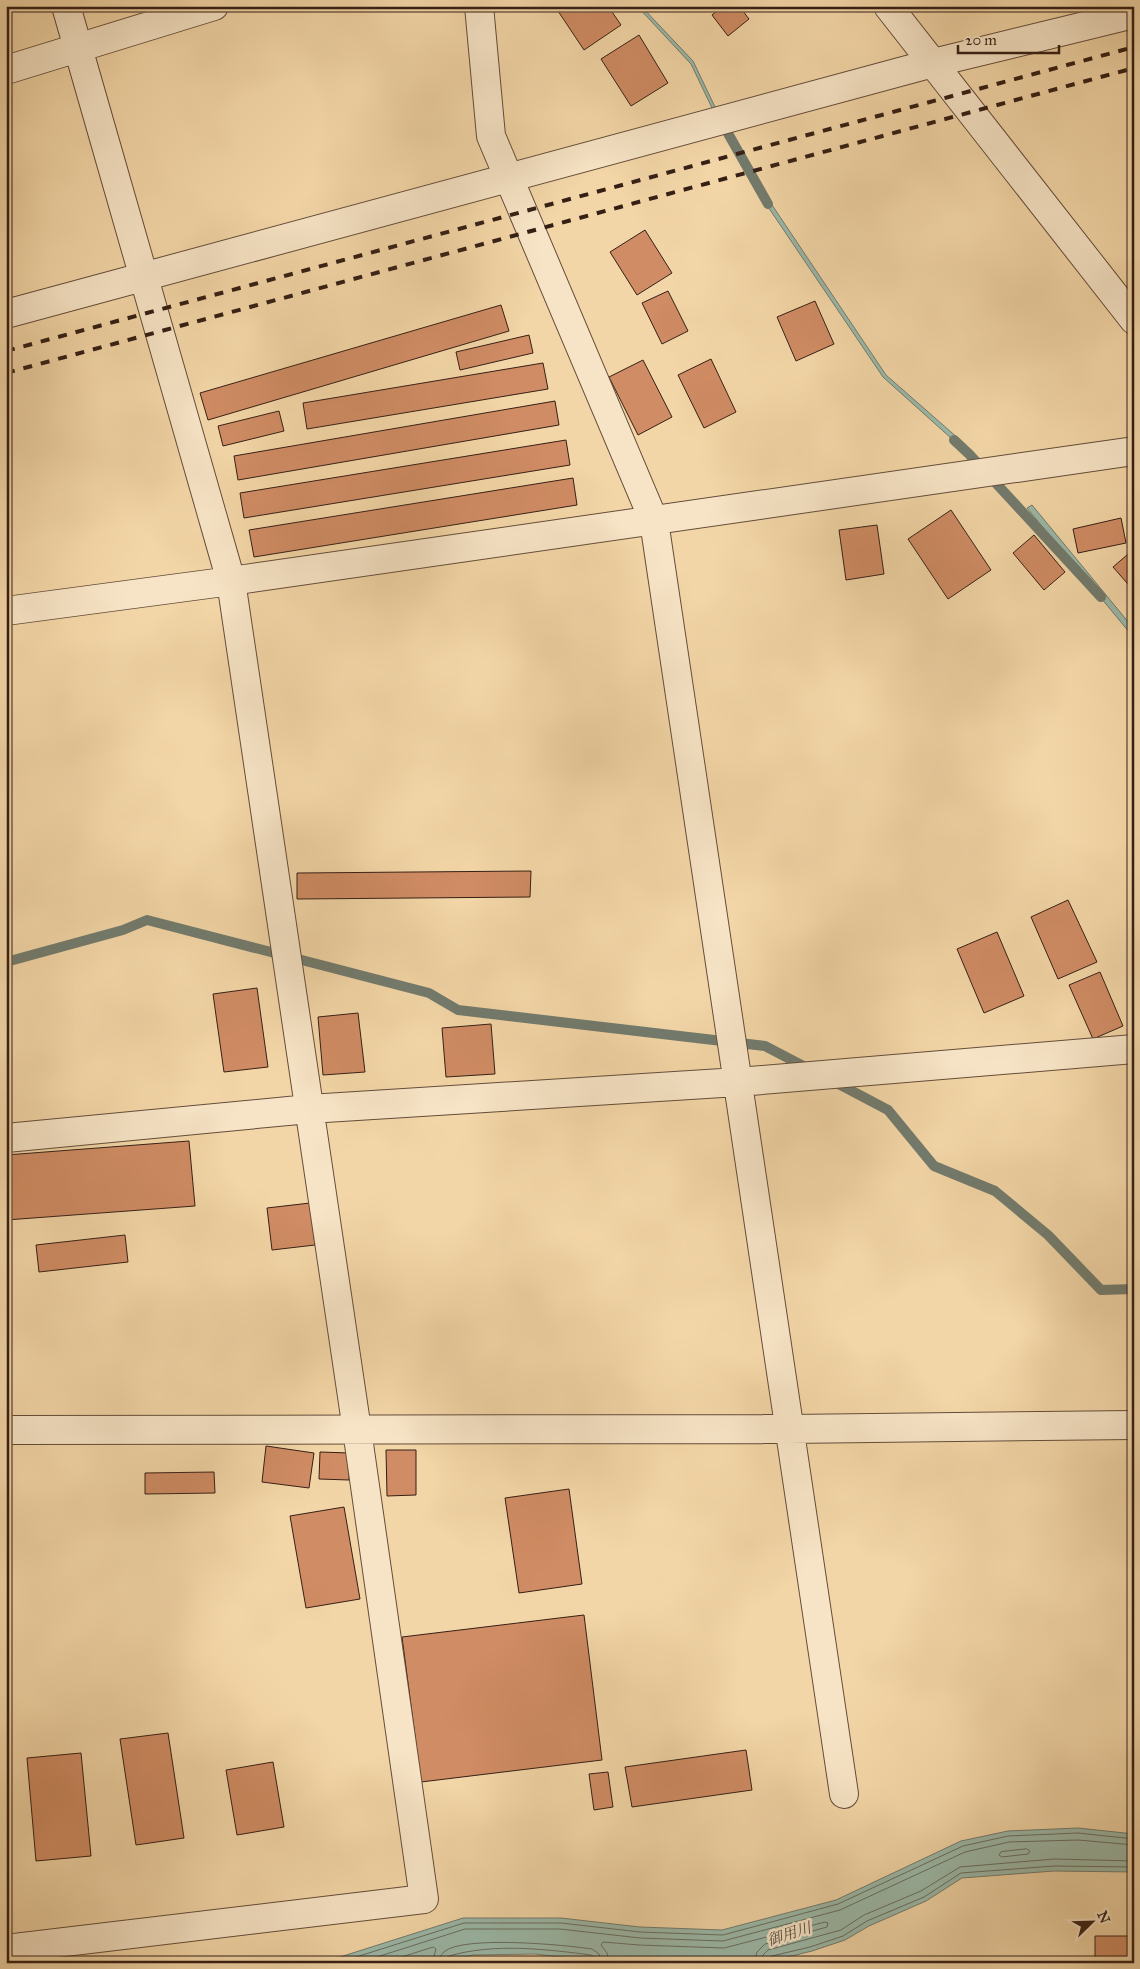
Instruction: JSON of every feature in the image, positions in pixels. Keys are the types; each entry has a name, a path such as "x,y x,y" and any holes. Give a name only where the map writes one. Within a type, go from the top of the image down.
{"street":[{"path":"6,1949 424,1899 357,1430 231,581 66,6"},
{"path":"6,70 214,6"},
{"path":"479,6 491,136 654,521 844,1794"},
{"path":"888,6 1134,320"},
{"path":"6,314 933,63 1134,14"},
{"path":"6,611 231,581 1134,452"},
{"path":"6,1138 309,1109 738,1082 1134,1049"},
{"path":"6,1430 790,1429 1134,1425"}],"water":[{"path":"637,6 641,6 693,61 716,109 713,110 691,64"},
{"path":"764,193 886,375 967,446 962,448 883,377 760,195"},
{"path":"1032,505 1134,629 1134,638 1027,508"},
{"name":"御用川","path":"1078,1828 1134,1834 1134,1872 1054,1871 962,1878 926,1901 869,1926 845,1940 812,1951 763,1963 611,1963 535,1954 473,1955 442,1963 321,1963 463,1918 561,1918 640,1927 722,1930 836,1900 961,1841 1008,1831"}],"building":[{"path":"558,6 608,6 621,25 584,50 556,8"},
{"path":"723,6 739,6 749,19 728,36 712,15"},
{"path":"639,35 668,83 631,106 601,59"},
{"path":"645,230 672,273 637,295 610,252"},
{"path":"668,291 688,331 662,344 642,303"},
{"path":"815,301 834,344 796,361 777,317"},
{"path":"501,305 509,331 208,420 200,393"},
{"path":"529,335 533,353 460,370 456,352"},
{"path":"711,359 736,412 704,428 678,375"},
{"path":"643,360 672,417 638,435 609,377"},
{"path":"543,363 548,389 307,429 303,403"},
{"path":"555,401 559,425 238,480 234,456"},
{"path":"279,411 284,431 223,446 218,426"},
{"path":"566,440 570,465 244,518 240,493"},
{"path":"573,478 577,505 254,557 249,530"},
{"path":"951,510 991,570 948,599 908,539"},
{"path":"1121,518 1126,543 1078,553 1073,529"},
{"path":"877,525 884,574 846,580 839,530"},
{"path":"1034,535 1065,572 1044,590 1013,553"},
{"path":"1134,549 1134,591 1113,567"},
{"path":"531,871 530,897 297,899 297,873"},
{"path":"1068,900 1097,962 1058,979 1031,917"},
{"path":"997,932 1024,996 984,1013 957,949"},
{"path":"1100,972 1123,1026 1093,1039 1069,985"},
{"path":"257,988 268,1067 224,1072 213,994"},
{"path":"358,1013 365,1072 323,1075 318,1017"},
{"path":"491,1024 495,1074 446,1077 442,1028"},
{"path":"189,1141 195,1206 6,1220 6,1155"},
{"path":"310,1203 315,1245 272,1250 267,1208"},
{"path":"125,1235 128,1262 39,1272 36,1245"},
{"path":"266,1446 314,1453 309,1488 262,1482"},
{"path":"386,1450 416,1450 416,1495 387,1496"},
{"path":"320,1452 350,1453 349,1480 319,1479"},
{"path":"214,1472 215,1493 145,1494 145,1473"},
{"path":"569,1489 582,1584 519,1593 505,1498"},
{"path":"344,1507 360,1599 306,1608 290,1516"},
{"path":"584,1615 602,1760 421,1782 402,1637"},
{"path":"168,1733 184,1838 136,1845 120,1739"},
{"path":"746,1750 752,1790 632,1807 625,1767"},
{"path":"81,1753 91,1856 36,1861 27,1758"},
{"path":"273,1762 284,1827 237,1835 226,1770"},
{"path":"608,1772 613,1807 594,1810 589,1774"},
{"path":"1095,1936 1134,1936 1134,1963 1095,1963"}],"waterway":[{"path":"721,121 768,204"},
{"path":"954,440 1101,597"},
{"path":"6,962 123,930 147,920 429,993 458,1010 765,1046 809,1069"},
{"path":"833,1081 888,1110 934,1166 995,1191 1048,1235 1101,1290 1134,1289"}],"railway":[{"path":"6,351 1134,47"},
{"path":"6,373 1134,68"}]}
